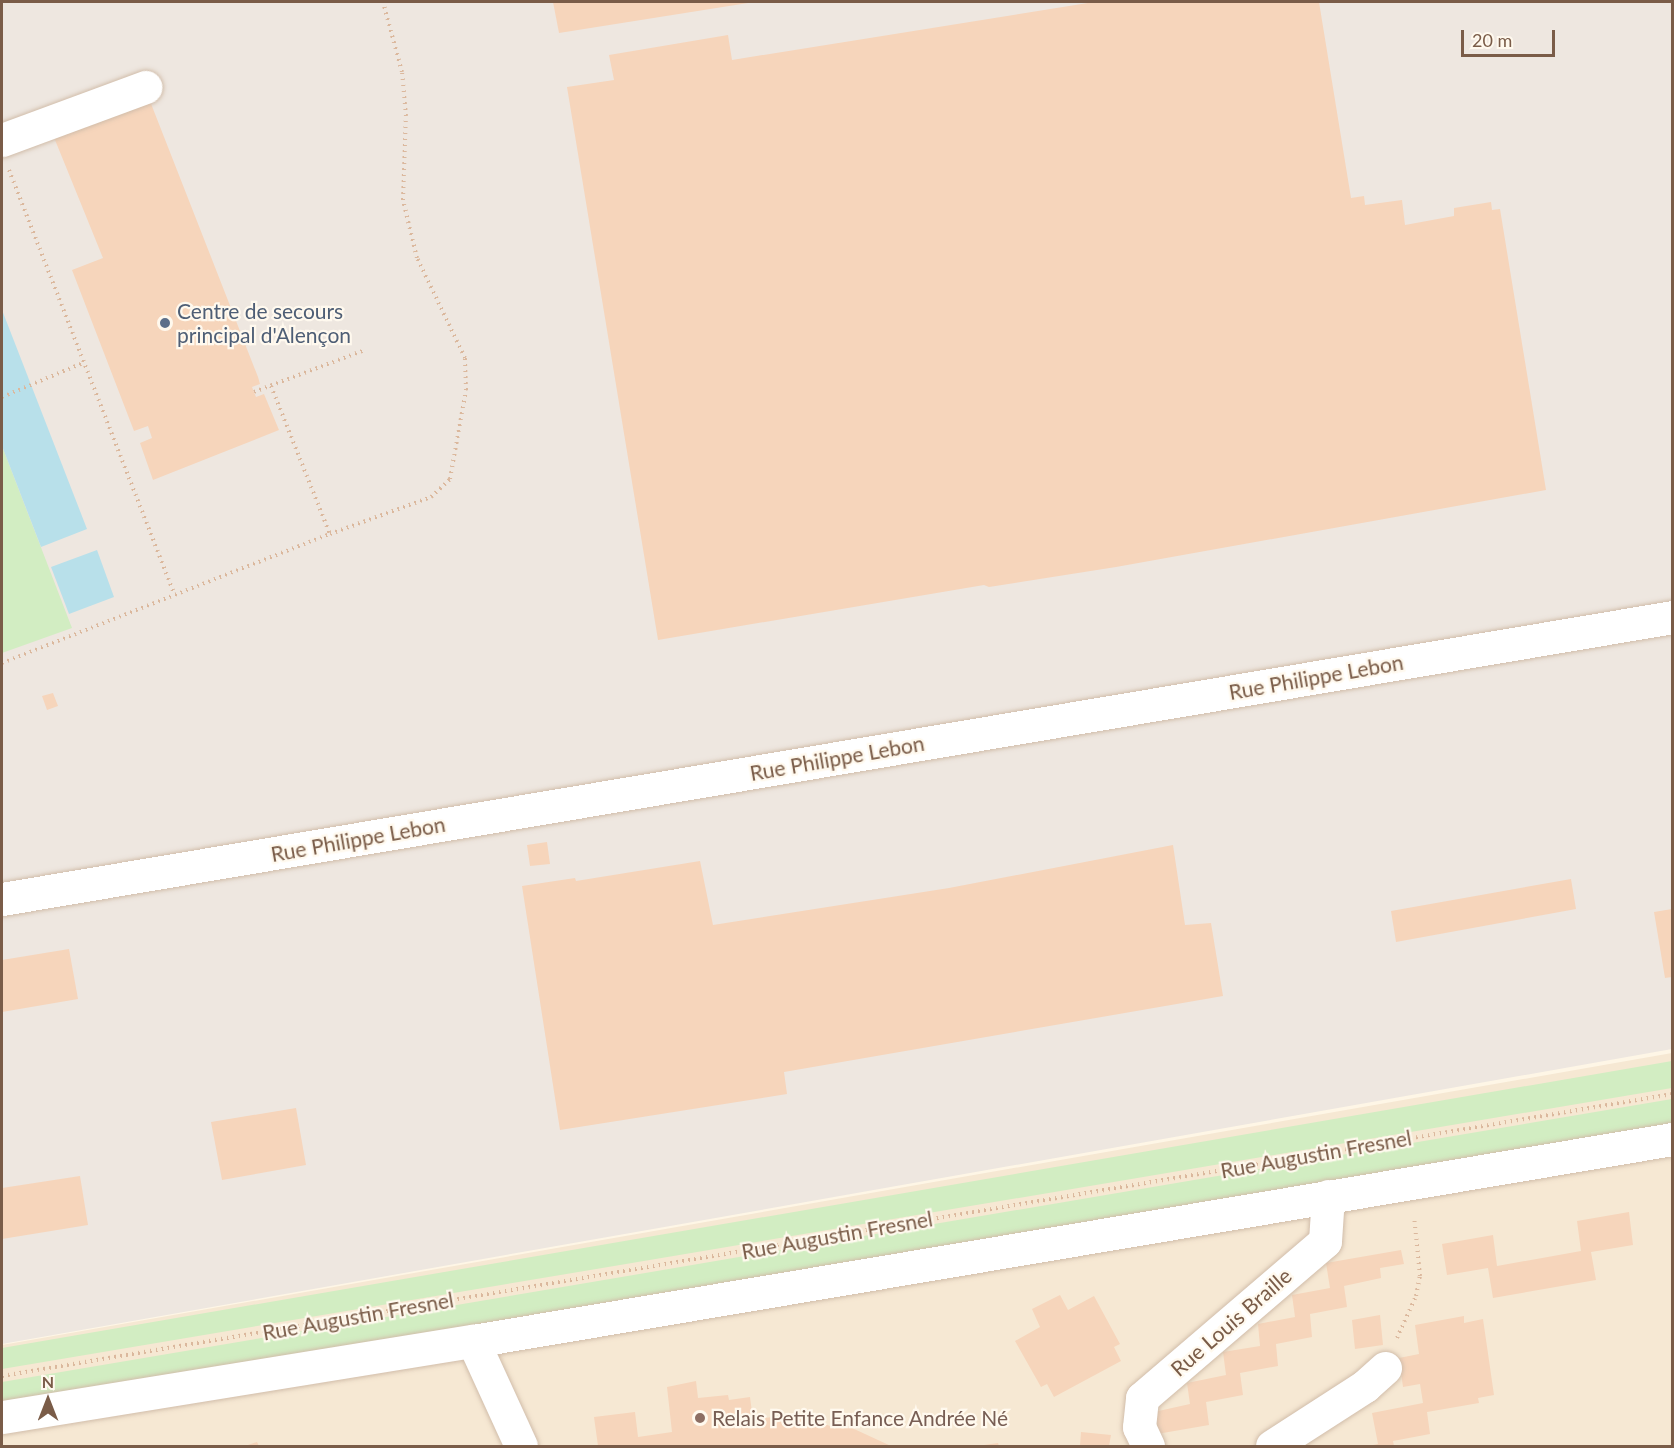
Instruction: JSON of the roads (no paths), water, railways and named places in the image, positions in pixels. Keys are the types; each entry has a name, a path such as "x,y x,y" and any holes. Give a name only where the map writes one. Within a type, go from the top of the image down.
{"street":[{"path":"4,151 145,87"},
{"name":"Rue Philippe Lebon","path":"2,897 1672,617"},
{"name":"Rue Augustin Fresnel","path":"2,1417 473,1341 1672,1139"},
{"name":"Rue Louis Braille","path":"1148,1446 1139,1427 1142,1398 1325,1241 1328,1196"},
{"path":"473,1341 521,1446"},
{"path":"1272,1446 1365,1386 1385,1368"}],"water":[{"path":"2,310 87,529 41,547 2,446"},
{"path":"97,550 114,597 69,614 51,567"}],"place":[{"name":"Centre de secours principal d'Alençon","path":"165,323"},
{"name":"Relais Petite Enfance Andrée Né","path":"700,1418"}]}
